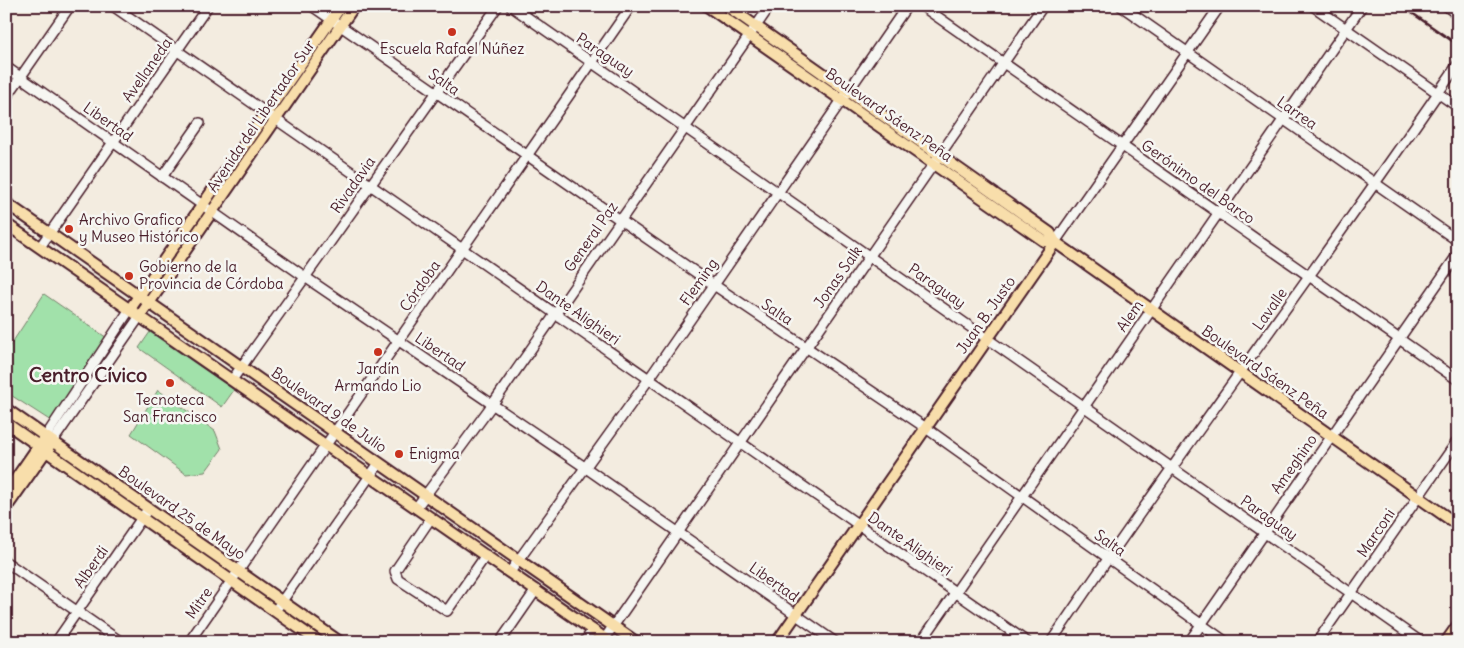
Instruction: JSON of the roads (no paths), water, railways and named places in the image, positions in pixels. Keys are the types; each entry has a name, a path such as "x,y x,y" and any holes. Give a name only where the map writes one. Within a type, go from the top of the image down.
{"main road":[{"name":"Avenida del Libertador Sur","path":"130,309 341,6"},
{"name":"Avenida del Libertador Sur","path":"140,316 354,6"},
{"name":"Boulevard Sáenz Peña","path":"707,6 842,100 1050,233 1055,242 1151,311 1458,525"},
{"name":"Boulevard Sáenz Peña","path":"727,6 848,91 936,160"},
{"name":"Boulevard 9 de Julio","path":"6,203 636,642"},
{"name":"Boulevard 9 de Julio","path":"6,224 326,443 416,508 607,640"},
{"name":"Juan B. Justo","path":"777,642 1055,242"},
{"name":"Boulevard 25 de Mayo","path":"6,409 340,642"},
{"name":"Boulevard 25 de Mayo","path":"6,423 320,642"},
{"path":"6,493 49,438"},
{"path":"6,508 42,448"},
{"path":"1446,642 1458,625"}],"street":[{"path":"6,98 70,6"},
{"name":"Dante Alighieri","path":"114,6 1027,642"},
{"name":"Avellaneda","path":"40,247 208,6"},
{"name":"Salta","path":"312,6 436,94 926,428 1226,642"},
{"name":"Rivadavia","path":"232,380 498,6"},
{"name":"Paraguay","path":"511,6 1421,642"},
{"name":"Córdoba","path":"231,581 631,6"},
{"name":"General Paz","path":"416,508 492,405 770,6"},
{"name":"Fleming","path":"510,572 649,379 907,6"},
{"name":"Gerónimo del Barco","path":"922,6 1458,380"},
{"name":"Jonas Salk","path":"607,640 613,626 1042,6"},
{"name":"Larrea","path":"1121,6 1458,241"},
{"name":"Juan B. Justo","path":"1055,242 1220,6"},
{"path":"1313,6 1458,107"},
{"name":"Alem","path":"921,642 1362,6"},
{"path":"1446,6 1458,15"},
{"name":"Lavalle","path":"1051,642 1172,467 1241,374 1458,64"},
{"name":"Libertad","path":"6,67 305,277 586,468 835,642"},
{"path":"162,177 200,123"},
{"name":"Ameghino","path":"1189,642 1458,254"},
{"path":"49,438 130,309"},
{"path":"49,438 140,316"},
{"name":"Marconi","path":"1318,642 1458,440"},
{"path":"275,611 379,463"},
{"name":"Alberdi","path":"56,642 148,509"},
{"path":"431,518 395,570 398,579 444,610 450,609 486,555"},
{"path":"6,562 121,642"},
{"name":"Mitre","path":"189,642 231,581"},
{"path":"500,642 536,590"},
{"path":"584,642 593,630"},
{"path":"320,642 327,633"}],"railway":[{"path":"1402,6 1458,45"}],"place":[{"name":"Escuela Rafael Núñez","path":"452,32"},
{"name":"Archivo Grafico y Museo Histórico","path":"69,229"},
{"name":"Gobierno de la Provincia de Córdoba","path":"129,276"},
{"name":"Jardín Armando Lio","path":"378,352"},
{"name":"Tecnoteca San Francisco","path":"170,383"},
{"name":"Enigma","path":"399,454"}],"district":[{"name":"Centro Cívico","path":"88,375"}]}
